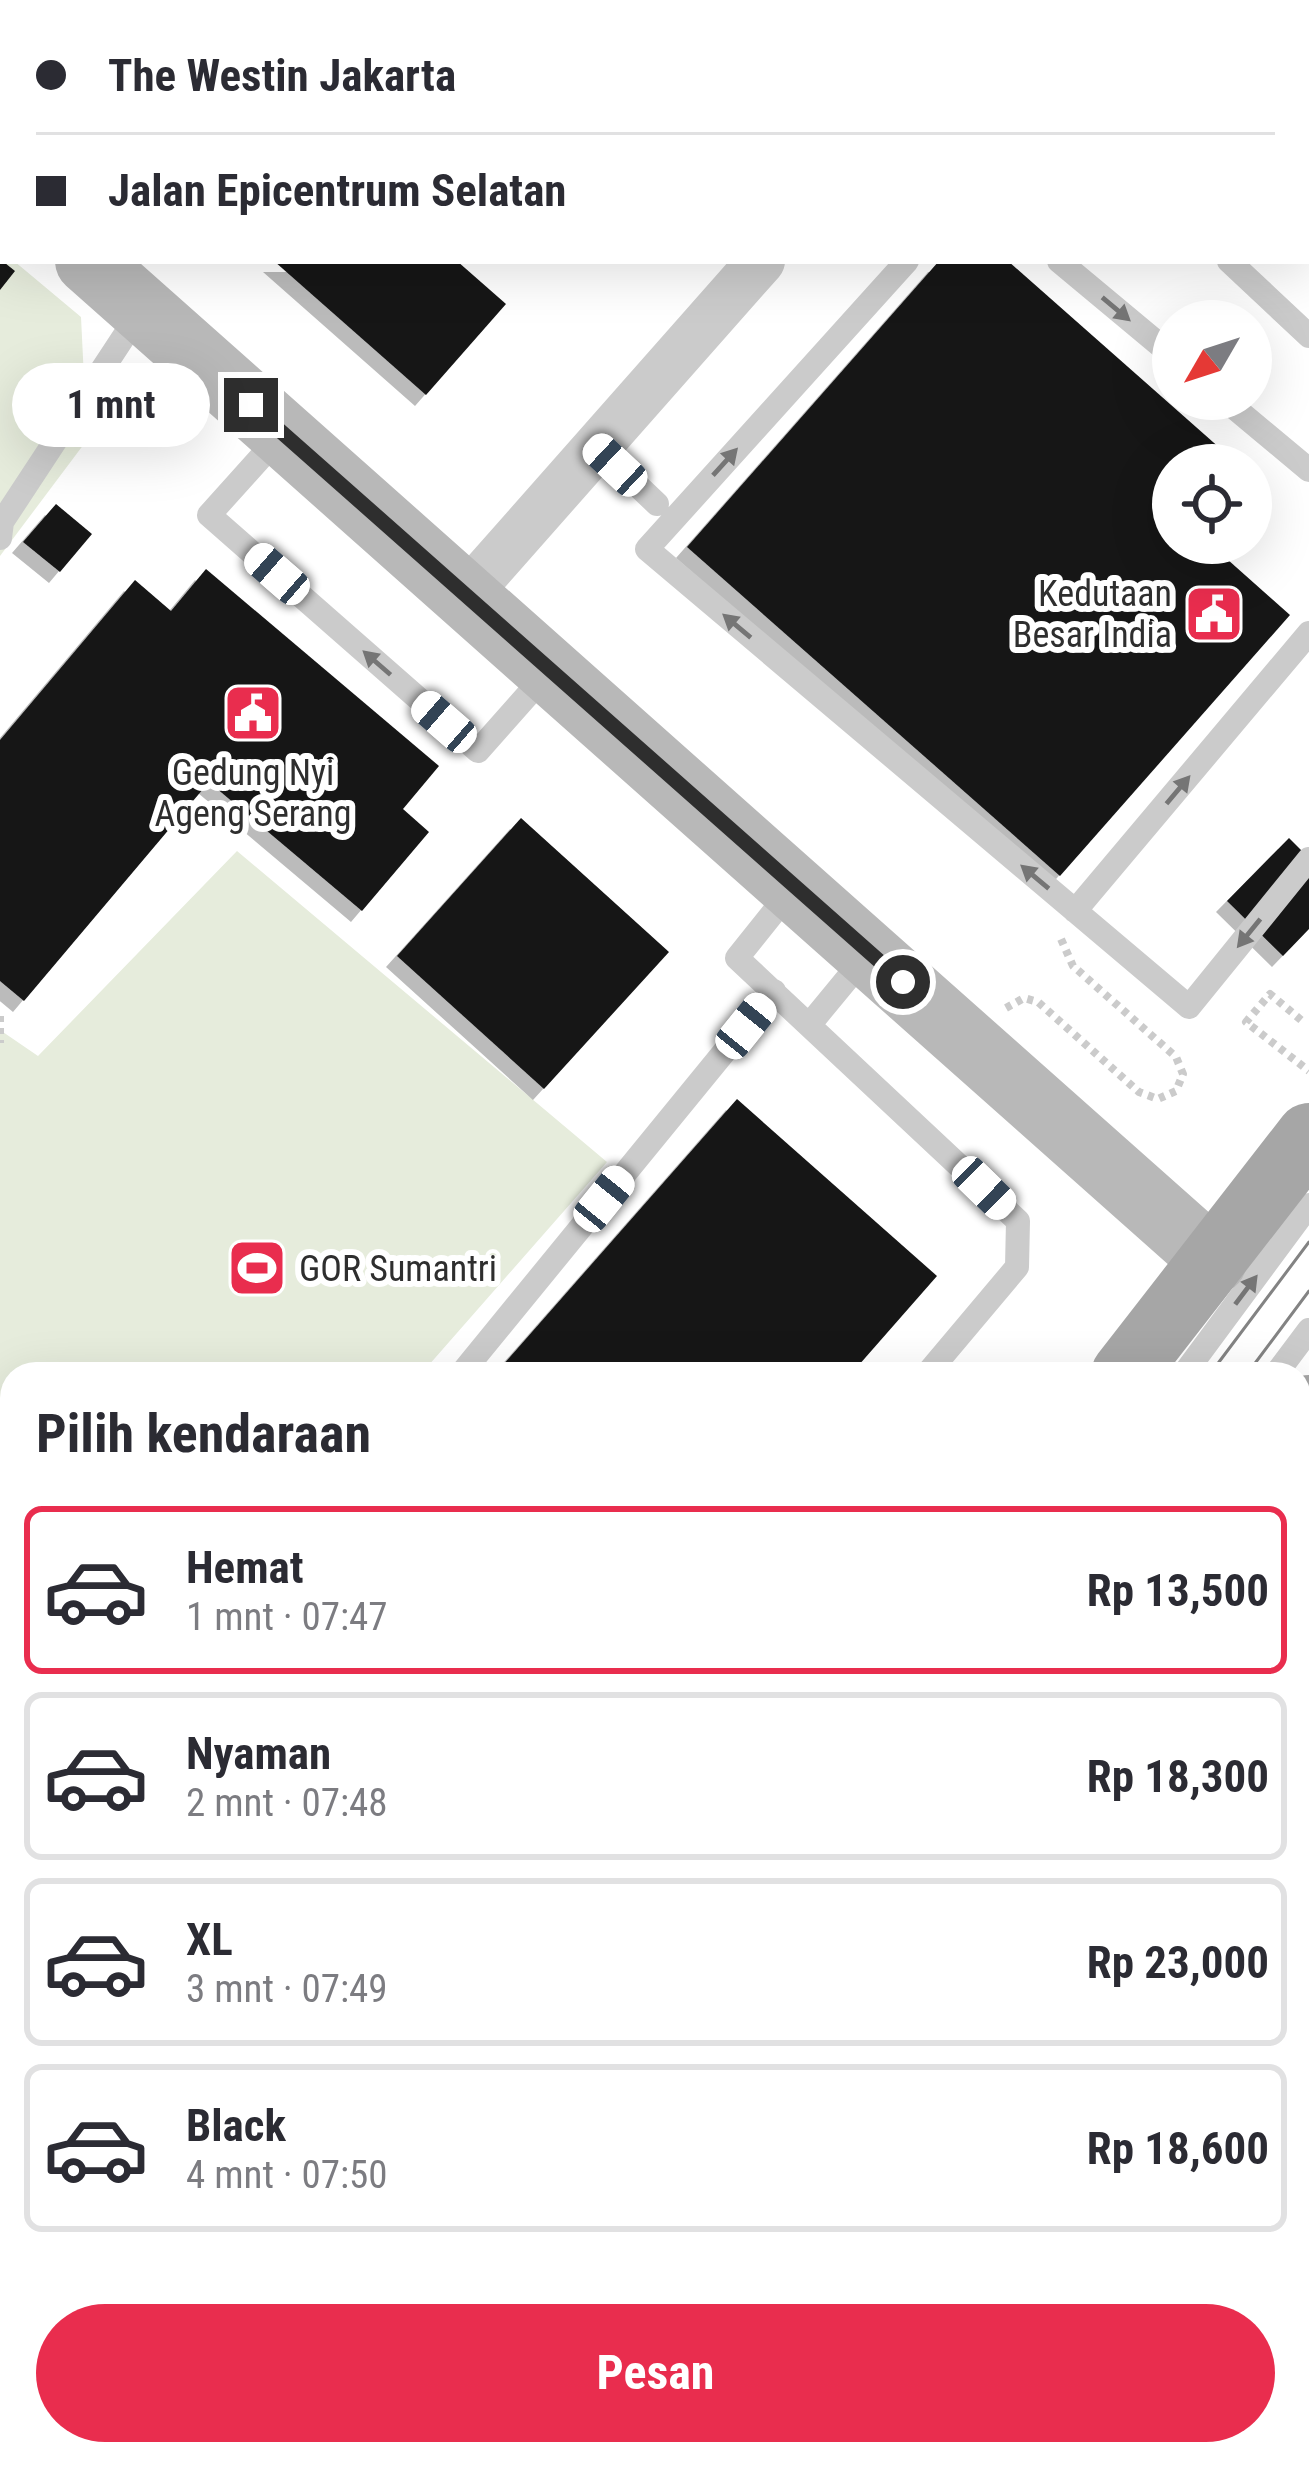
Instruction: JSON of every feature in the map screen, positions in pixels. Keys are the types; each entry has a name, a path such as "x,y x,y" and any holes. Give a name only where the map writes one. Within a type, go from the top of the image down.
{"main road":[{"path":"1134,1362 1309,1136"}],"street":[{"path":"90,264 131,326 283,433 1214,1261"},
{"path":"466,595 758,264"}],"lane":[{"path":"904,264 647,549 1189,1007 1309,859"},
{"path":"1063,264 1152,338"},
{"path":"1232,264 1309,337"},
{"path":"1,527 131,326"},
{"path":"1249,420 1309,470"},
{"path":"283,433 209,515 478,751 550,670"},
{"path":"598,448 657,504"},
{"path":"1076,911 1309,633"},
{"path":"794,886 737,958 1018,1221 1017,1267 937,1362"},
{"path":"810,1024 869,953"},
{"path":"471,1362 774,991"},
{"path":"1193,1362 1309,1205"},
{"path":"1285,1362 1309,1330"}],"path":[{"path":"970,1042 1007,1007 1024,998 1038,1002 1139,1092 1158,1099 1176,1091 1183,1074 1177,1057 1065,958 1061,937 1076,911"},
{"path":"1301,1020 1270,994 1246,1022 1309,1071"},
{"path":"0,1016 0,1043"}],"green space":[{"path":"0,264 18,264 81,317 87,440 0,556"},
{"name":"GOR Sumantri","path":"237,851 607,1162 432,1362 0,1362 0,1030 38,1056"}],"building":[{"path":"0,264 6,264 15,271 0,290"},
{"path":"277,264 460,264 506,304 426,395"},
{"path":"936,264 1011,264 1152,388 1152,420 1188,420 1215,444 1152,444 1152,564 1233,564 1290,615 1060,876 687,547"},
{"path":"56,504 92,534 60,572 23,542"},
{"path":"206,569 439,766 403,809 429,832 362,911 209,782 24,1001 0,981 0,740 135,580 171,611"},
{"path":"521,818 669,952 544,1089 397,956"},
{"path":"1289,838 1309,858 1309,929 1283,956 1227,901"},
{"path":"737,1099 937,1276 862,1362 506,1362"}],"tram line":[{"path":"1219,1362 1309,1242"},
{"path":"1256,1362 1309,1291"}],"place":[{"name":"Kedutaan Besar India","path":"1214,614"},
{"name":"Gedung Nyi Ageng Serang","path":"253,713"},
{"name":"GOR Sumantri","path":"257,1268"}],"route":[{"path":"251,405 903,982"}]}
